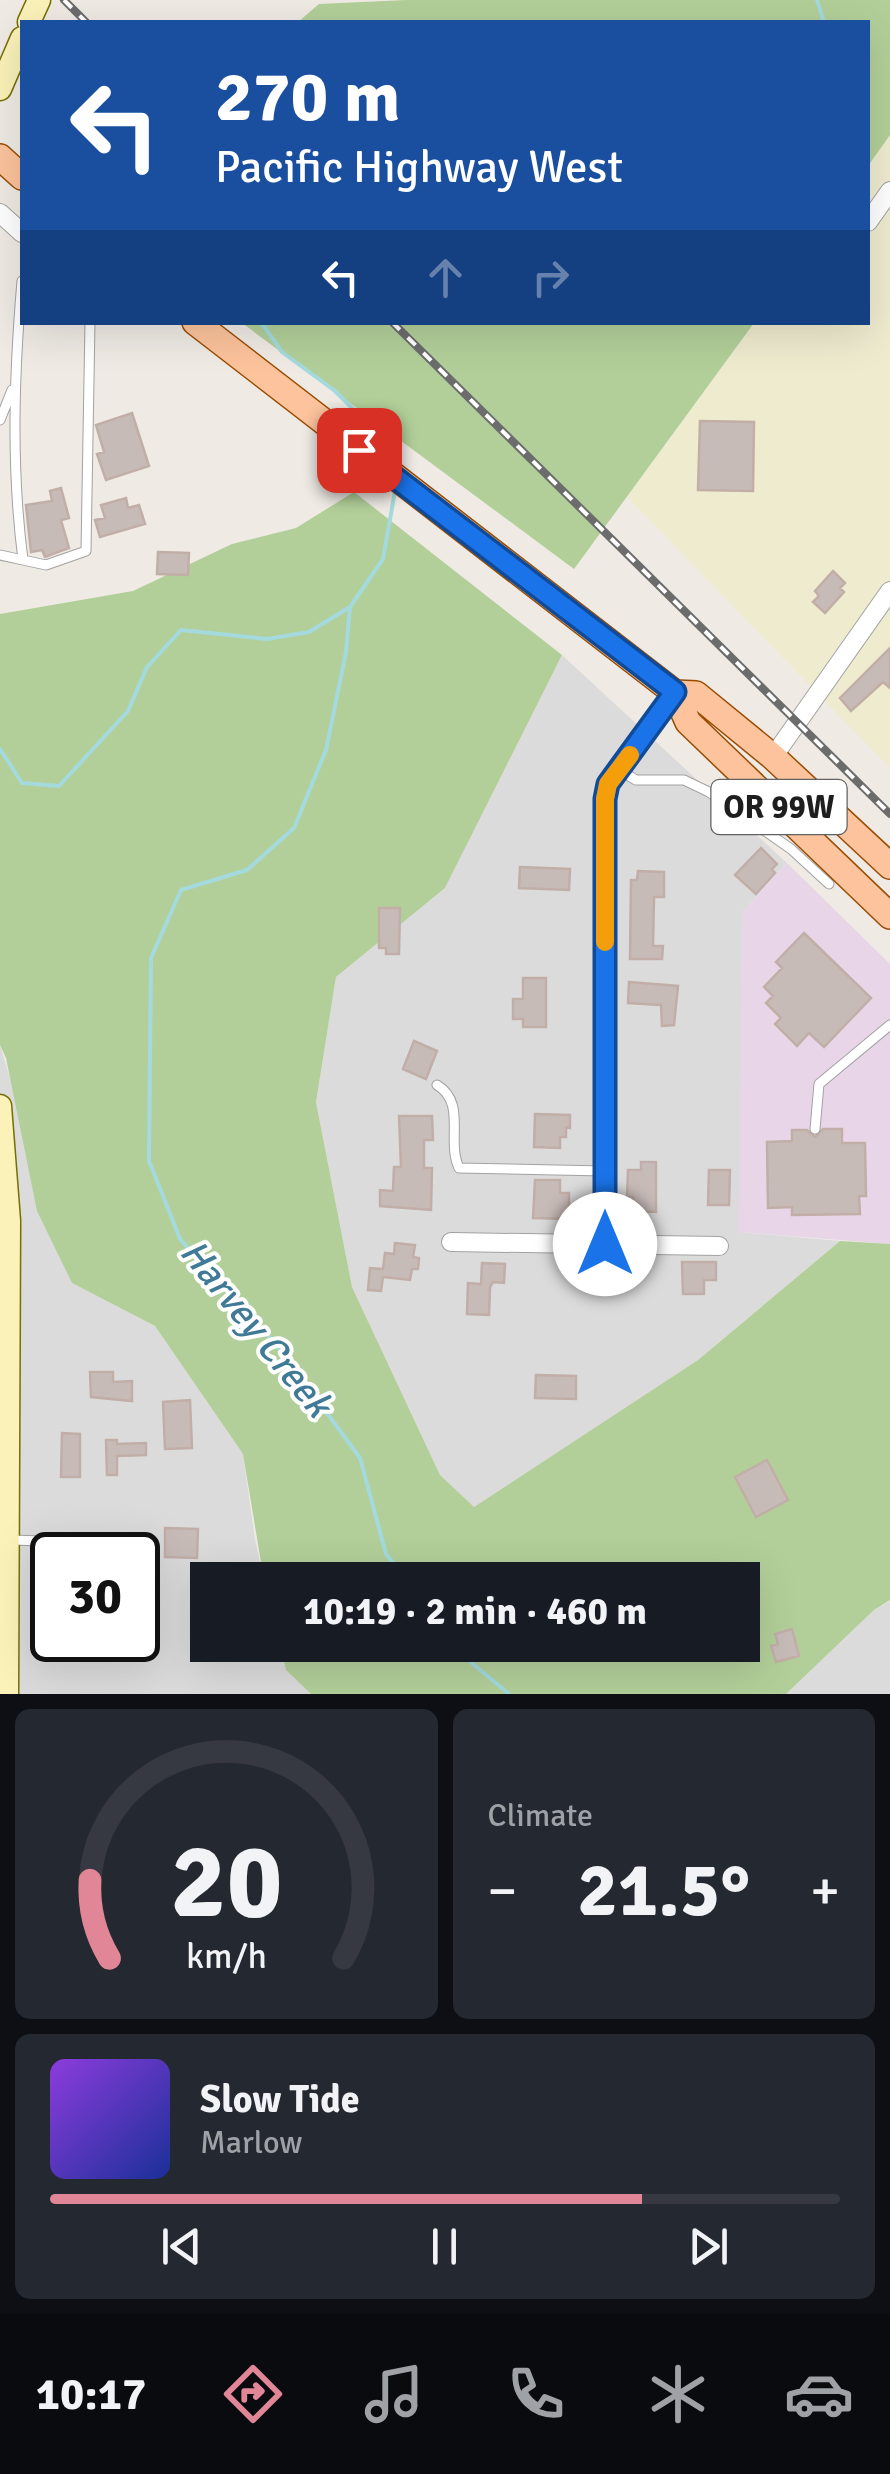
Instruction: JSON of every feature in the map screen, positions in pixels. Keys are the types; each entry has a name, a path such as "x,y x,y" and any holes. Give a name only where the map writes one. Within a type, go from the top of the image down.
{"main road":[{"path":"0,157 20,175"},
{"name":"OR 99W","path":"199,325 675,692 688,722 890,916"},
{"name":"OR 99W","path":"675,692 696,694 772,757 890,866"}],"street":[{"path":"0,89 16,44"},
{"path":"870,219 890,191"},
{"path":"0,213 20,231"},
{"path":"772,757 890,590"},
{"path":"605,1244 605,799 608,784 675,692"},
{"path":"0,1106 9,1221 4,1385 7,1694"},
{"path":"451,1242 719,1246"}],"lane":[{"path":"20,314 16,506 23,560"},
{"path":"0,555 46,565 86,551 90,325"},
{"path":"0,420 16,381"},
{"path":"619,770 636,780 684,780 709,792 791,848 829,884"},
{"path":"815,1130 819,1084 890,1024"},
{"path":"437,1085 449,1092 454,1104 454,1156 459,1168 605,1171"},
{"path":"8,1540 30,1541"}],"shaded area":[{"path":"890,135 890,768 627,497 753,325 870,325 870,163"},
{"path":"562,655 787,863 743,911 740,1232 840,1241 698,1360 474,1508 440,1475 352,1287 316,1102 336,977 445,888"},
{"path":"787,863 890,964 890,1244 739,1232 743,911"},
{"path":"0,1045 72,1283 155,1326 243,1454 260,1562 190,1562 190,1662 284,1662 286,1670 311,1694 0,1694"},
{"path":"890,1601 890,1694 786,1694 874,1610"}],"green space":[{"path":"406,0 890,0 890,135 870,163 870,20 300,20 319,4"},
{"path":"245,325 753,325 574,569"},
{"path":"354,492 562,655 445,888 336,977 316,1102 352,1287 440,1475 474,1507 698,1360 840,1241 890,1244 890,1600 874,1610 786,1694 311,1694 286,1670 284,1662 760,1662 760,1562 261,1562 243,1454 155,1326 72,1283 37,1211 6,1058 0,1045 0,614 133,591 232,544 296,528"}],"building":[{"path":"132,413 149,466 106,480 97,454 104,452 96,425"},
{"path":"700,421 754,422 753,491 698,490"},
{"path":"61,488 69,518 61,520 69,548 45,557 42,550 31,552 26,505 52,501 50,491"},
{"path":"126,498 128,508 139,505 145,524 100,537 95,520 105,518 101,505"},
{"path":"158,552 189,553 188,575 157,574"},
{"path":"833,571 845,583 840,588 844,592 825,613 813,602 819,596 815,591"},
{"path":"890,648 890,688 883,682 851,711 840,698"},
{"path":"761,848 777,864 772,869 775,873 756,894 735,875"},
{"path":"520,867 570,869 569,890 519,888"},
{"path":"638,871 664,872 664,897 654,897 653,946 663,946 662,959 630,959 631,880 637,880"},
{"path":"379,908 400,908 399,954 386,954 386,948 379,948"},
{"path":"804,933 871,998 824,1047 809,1033 797,1046 775,1024 781,1018 766,1003 773,996 764,987 782,968 776,962"},
{"path":"523,978 546,978 546,1027 523,1027 523,1019 513,1019 513,999 523,999"},
{"path":"629,982 678,986 674,1025 662,1026 661,1005 628,1003"},
{"path":"414,1041 437,1051 426,1079 403,1069"},
{"path":"535,1114 570,1115 570,1128 566,1127 566,1137 560,1137 560,1148 534,1147"},
{"path":"399,1116 432,1116 433,1140 424,1140 424,1168 432,1168 431,1210 380,1206 380,1190 393,1191 394,1167 401,1167"},
{"path":"823,1129 842,1129 842,1143 865,1143 866,1196 859,1196 860,1214 792,1215 792,1207 768,1208 767,1142 792,1141 792,1130 807,1130 815,1137"},
{"path":"641,1162 656,1162 656,1212 633,1211 633,1197 627,1197 628,1170 641,1170"},
{"path":"709,1170 730,1170 729,1205 708,1205"},
{"path":"535,1180 560,1180 560,1193 569,1193 569,1219 533,1218"},
{"path":"395,1243 415,1245 413,1257 419,1258 418,1269 412,1269 410,1280 383,1277 381,1291 368,1290 370,1268 383,1269 385,1253 394,1254"},
{"path":"682,1262 716,1262 716,1280 704,1280 704,1294 683,1294"},
{"path":"482,1263 505,1264 504,1283 493,1282 490,1287 489,1315 467,1314 468,1283 481,1284"},
{"path":"90,1372 113,1372 113,1382 132,1381 132,1401 91,1397"},
{"path":"536,1375 576,1376 576,1399 535,1398"},
{"path":"190,1400 192,1448 165,1449 163,1402"},
{"path":"62,1433 80,1434 80,1477 61,1477"},
{"path":"106,1440 117,1440 117,1444 146,1443 146,1455 117,1456 117,1475 107,1475"},
{"path":"767,1460 788,1500 756,1517 735,1477"},
{"path":"165,1528 198,1529 197,1558 165,1557"},
{"path":"792,1629 799,1656 776,1662 771,1646 778,1644 775,1634"}],"waterway":[{"path":"817,0 823,20"},
{"path":"263,325 282,352 335,391 390,446 392,461"},
{"path":"0,749 22,783 59,786 128,711 147,667 181,630 267,639 309,632 350,607 383,559 395,491"},
{"name":"Harvey Creek","path":"350,607 346,652 326,750 294,828 247,870 181,890 151,958 149,1161 180,1239 280,1349 360,1458 386,1554 392,1562"},
{"name":"Harvey Creek","path":"471,1662 509,1694"}],"railway":[{"path":"64,0 84,20"},
{"path":"395,325 890,814"}],"slow traffic":[{"path":"605,942 605,799 608,784 630,755"}],"route":[{"path":"359,450 675,692 608,784 605,799 605,1244"}]}
